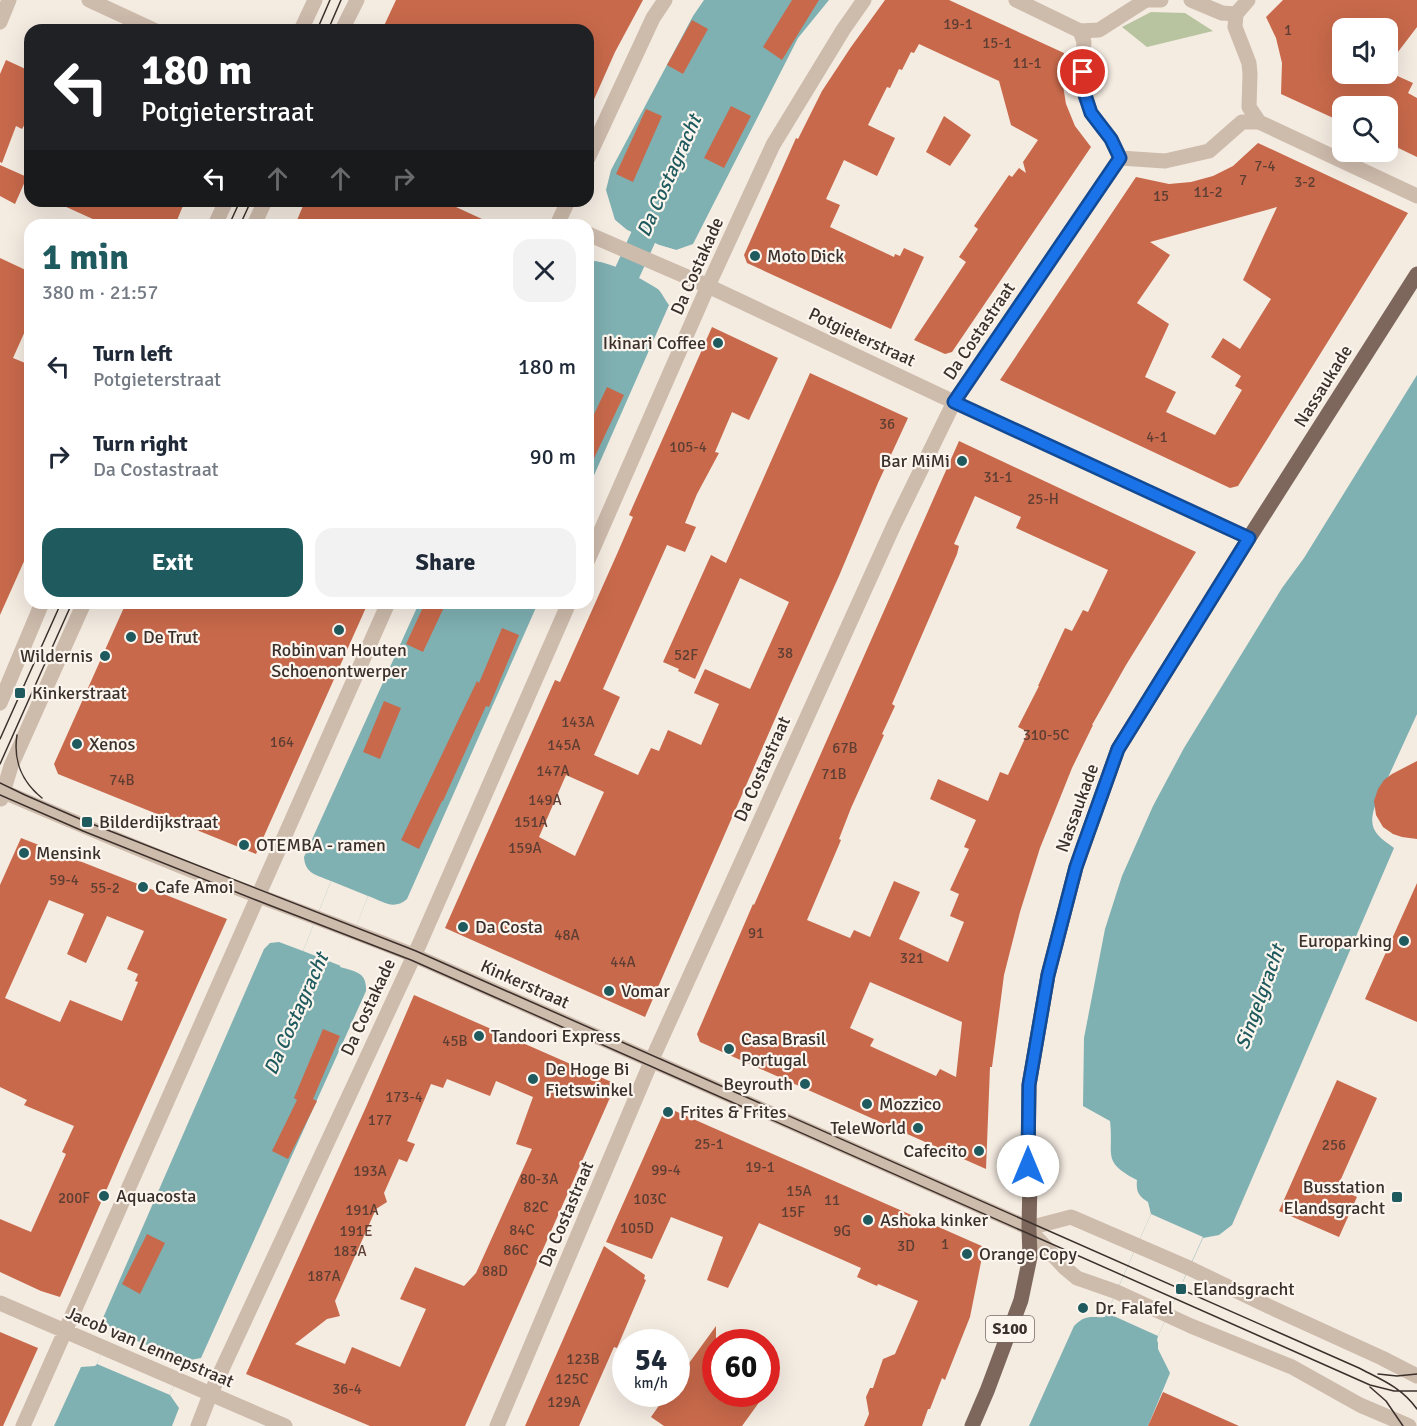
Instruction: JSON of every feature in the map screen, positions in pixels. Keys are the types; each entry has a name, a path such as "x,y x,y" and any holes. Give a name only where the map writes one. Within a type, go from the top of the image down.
{"main road":[{"name":"Nassaukade","path":"972,1426 1021,1300 1030,1257 1029,1085 1048,975 1076,867 1118,749 1417,274"}],"street":[{"path":"0,22 9,0"},
{"path":"89,0 141,24"},
{"path":"304,24 315,0"},
{"path":"345,24 357,0"},
{"path":"594,145 653,18 665,0"},
{"name":"Da Costakade","path":"594,546 708,286 773,145 843,30 864,0"},
{"path":"1016,0 1080,31 1099,30 1146,0 1161,0"},
{"path":"1191,0 1222,14 1236,14"},
{"path":"1248,0 1236,14 1235,27 1249,63 1249,107 1259,122"},
{"path":"1080,31 1084,42 1083,89 1091,113 1111,139 1120,158 1165,161 1209,151 1242,122 1259,122 1417,196"},
{"name":"Da Costastraat","path":"497,1426 652,1060 894,525 954,402 1120,158"},
{"name":"Potgieterstraat","path":"594,237 708,286 1249,538"},
{"path":"0,703 39,609"},
{"path":"1,795 22,740 81,609"},
{"path":"23,1426 385,609"},
{"name":"Da Costakade","path":"198,1426 210,1395 413,955 566,609"},
{"name":"Kinkerstraat","path":"1,795 413,955 1029,1228 1057,1260 1077,1278 1117,1292 1191,1326 1292,1367 1360,1405 1411,1426"},
{"path":"1029,1228 1071,1216 1189,1268 1417,1376"},
{"name":"Jacob van Lennepstraat","path":"0,1303 285,1426"},
{"path":"1411,1426 1417,1414"}],"green space":[{"path":"1151,12 1185,13 1213,31 1147,47 1122,27"}],"water":[{"path":"704,0 829,0 798,38 693,244 676,250 627,230 615,220 606,190 611,170 693,16"},
{"path":"594,261 619,268 645,280 658,289 669,305 594,475"},
{"name":"Singelgracht","path":"1417,375 1417,714 1375,806 1372,821 1378,836 1394,848 1232,1225 1219,1235 1203,1238 1158,1336 1158,1349 1170,1373 1148,1426 1029,1426 1074,1326 1085,1318 1105,1317 1151,1214 1148,1202 1138,1193 1137,1180 1118,1168 1114,1162 1111,1150 1110,1121 1083,1106 1084,1038 1105,929 1122,876 1153,806 1184,748"},
{"path":"416,609 535,609 407,899 402,903 392,905 368,896 340,967 362,976 365,980 366,991 201,1358 185,1361 170,1395 179,1408 172,1426 54,1426 81,1367 97,1364 112,1329 103,1318 264,949 270,943 279,942 303,951 331,881 309,870 304,857"}],"pier":[{"path":"615,220 627,230 676,250 675,253 625,233 613,223"},
{"path":"597,258 610,261 642,276 659,286 658,289 609,263 596,261"},
{"path":"331,881 368,896 341,966 303,951"},
{"path":"1151,1214 1203,1237 1158,1336 1107,1313"},
{"path":"111,1330 185,1361 170,1395 97,1364"}],"building":[{"path":"396,0 643,0 615,52 594,99 594,24 385,24"},
{"path":"792,0 819,0 782,60 763,47"},
{"path":"885,0 949,0 1064,53 1062,79 1066,104 1075,126 1091,147 952,352 945,354 914,340 966,262 959,257 978,229 974,226 1009,175 1012,177 1019,168 1026,173 1023,162 1038,140 1011,125 999,81 919,44 914,53 911,52 902,70 899,69 890,88 887,87 868,125 895,138 877,176 844,160 826,199 840,205 830,227 894,257 895,254 900,256 904,248 924,257 891,329 747,263 744,255 796,138 798,139 822,91"},
{"path":"1283,0 1417,0 1417,27 1398,52 1398,18 1332,18 1332,84 1398,84 1398,76 1413,83 1408,93 1417,98 1417,157 1398,148 1398,96 1332,96 1332,117 1281,94 1282,63 1276,38 1266,17"},
{"path":"692,20 708,29 683,74 667,65"},
{"path":"6,60 24,68 24,126 22,129 16,126 2,163 0,162 0,74"},
{"path":"731,106 751,116 724,168 704,158"},
{"path":"646,109 662,116 633,182 616,174"},
{"path":"944,116 971,135 950,166 926,152"},
{"path":"1258,143 1408,213 1238,486 1230,488 1000,380 1136,177 1169,184 1191,182 1213,176 1233,166","holes":["1277,207 1243,280 1271,299 1240,349 1223,338 1211,357 1241,376 1235,386 1242,390 1215,435 1166,412 1176,392 1145,377 1169,324 1137,303 1170,255 1150,242"]},
{"path":"0,165 24,176 24,184 15,204 0,196"},
{"path":"66,207 182,207 178,219 93,219"},
{"path":"302,207 456,207 482,219 298,219"},
{"path":"0,258 24,269 24,333 13,358 24,363 24,561 0,615"},
{"path":"712,327 778,358 749,420 732,412 715,452 719,453 697,494 685,523 696,527 685,552 667,545 603,689 620,697 594,755 638,775 651,748 659,751 668,730 701,745 719,704 694,693 705,669 750,689 789,602 740,578 695,679 663,662 711,555 726,563 810,373 908,418 645,1017 445,928 555,680 560,682 633,517 629,515","holes":["566,775 604,792 575,856 539,837"]},
{"path":"607,387 624,395 594,458 594,414"},
{"path":"959,441 1196,552 1092,725 1040,848 1004,975 992,1067 990,1067 986,1169 700,1042 697,1034","holes":["975,496 1021,517 1016,528 1108,570 1088,612 1083,610 1072,631 1065,628 1018,727 1028,732 1008,775 1000,772 988,801 938,779 930,799 976,820 964,847 969,849 950,890 959,894 950,916 964,922 948,962 899,939 920,892 894,881 870,937 854,930 850,938 807,920 841,840 839,839 851,808 884,735 882,734 895,706 892,704 957,554 959,546 954,544","870,982 962,1022 956,1077 940,1069 936,1076 870,1046 874,1039 850,1028"]},
{"path":"123,609 365,609 256,854 58,774 54,764"},
{"path":"422,609 443,609 423,652 406,644"},
{"path":"502,628 519,635 489,707 486,706 419,849 401,840 477,681 479,683"},
{"path":"384,701 401,708 380,759 363,752"},
{"path":"1417,761 1417,839 1393,834 1383,827 1376,815 1374,801 1384,780"},
{"path":"21,838 227,919 60,1297 0,1272 0,1219 31,1232 66,1154 62,1152 74,1126 24,1105 27,1100 0,1087 0,885","holes":["49,900 84,914 67,954 86,963 107,916 144,931 127,969 138,974 135,981 138,982 122,1021 70,1000 60,1022 5,998"]},
{"name":"Europarking","path":"1417,883 1417,1022 1365,999"},
{"path":"414,995 616,1084 465,1426 370,1426 246,1374","holes":["447,1079 490,1096 496,1081 533,1097 516,1144 532,1149 476,1273 464,1286 415,1267 400,1299 426,1309 400,1367 352,1347 345,1364 295,1344 327,1319 340,1316 335,1301 376,1209 387,1202 384,1193 399,1159 407,1162 415,1144 407,1141 431,1084 443,1088"]},
{"path":"323,1029 340,1036 313,1099 317,1101 288,1159 272,1151 297,1100 294,1098"},
{"path":"1337,1080 1377,1098 1337,1188 1357,1197 1339,1237 1279,1211"},
{"path":"666,1107 984,1247 970,1317 945,1380 942,1378 922,1426 864,1426 869,1414 866,1397 870,1388 873,1388 883,1359 895,1354 918,1301 857,1277 861,1268 759,1223 728,1288 707,1280 723,1237 671,1217 652,1259 606,1242"},
{"path":"147,1234 165,1243 140,1294 122,1284"},
{"path":"604,1246 645,1275 646,1280 625,1329 612,1329 612,1352 579,1426 525,1426"},
{"path":"0,1332 38,1348 3,1426 0,1426"},
{"path":"702,1345 702,1407 756,1407 742,1426 664,1426 651,1417 658,1407 690,1407 690,1362"},
{"path":"1163,1392 1239,1426 1148,1426"}],"waterway":[{"name":"Da Costagracht","path":"594,346 657,207"}],"tram line":[{"path":"320,24 330,0"},
{"path":"331,24 341,0"},
{"path":"232,219 237,207"},
{"path":"243,219 248,207"},
{"path":"0,739 58,609"},
{"path":"0,764 69,609"},
{"path":"17,735 16,753 20,770 29,785 42,798"},
{"path":"0,783 87,822 416,951 1359,1368 1398,1390 1417,1409"},
{"path":"0,795 83,831 411,960 1370,1385 1394,1391 1417,1391"},
{"path":"1378,1374 1397,1376 1417,1374"},
{"path":"1370,1387 1386,1401 1403,1426"}],"place":[{"name":"Moto Dick","path":"755,256"},
{"name":"Ikinari Coffee","path":"718,343"},
{"name":"Bar MiMi","path":"962,461"},
{"name":"Robin van Houten Schoenontwerper","path":"339,630"},
{"name":"De Trut","path":"131,637"},
{"name":"Wildernis","path":"105,656"},
{"name":"Kinkerstraat","path":"20,693"},
{"name":"Xenos","path":"77,744"},
{"name":"Bilderdijkstraat","path":"87,822"},
{"name":"OTEMBA - ramen","path":"244,845"},
{"name":"Mensink","path":"24,853"},
{"name":"Cafe Amoi","path":"143,887"},
{"name":"Da Costa","path":"463,927"},
{"name":"Europarking","path":"1404,941"},
{"name":"Vomar","path":"609,991"},
{"name":"Tandoori Express","path":"479,1036"},
{"name":"Casa Brasil Portugal","path":"729,1049"},
{"name":"De Hoge Bi Fietswinkel","path":"533,1079"},
{"name":"Beyrouth","path":"805,1084"},
{"name":"Mozzico","path":"867,1104"},
{"name":"Frites & Frites","path":"668,1112"},
{"name":"TeleWorld","path":"918,1128"},
{"name":"Cafecito","path":"979,1151"},
{"name":"Aquacosta","path":"104,1196"},
{"name":"Busstation Elandsgracht","path":"1397,1197"},
{"name":"Ashoka kinker","path":"868,1220"},
{"name":"Orange Copy","path":"967,1254"},
{"name":"Elandsgracht","path":"1181,1289"},
{"name":"Dr. Falafel","path":"1083,1308"}],"route":[{"path":"1028,1166 1029,1085 1048,975 1083,847 1118,749 1249,538 954,402 1120,158 1111,139 1091,113 1083,89 1083,72"}]}
